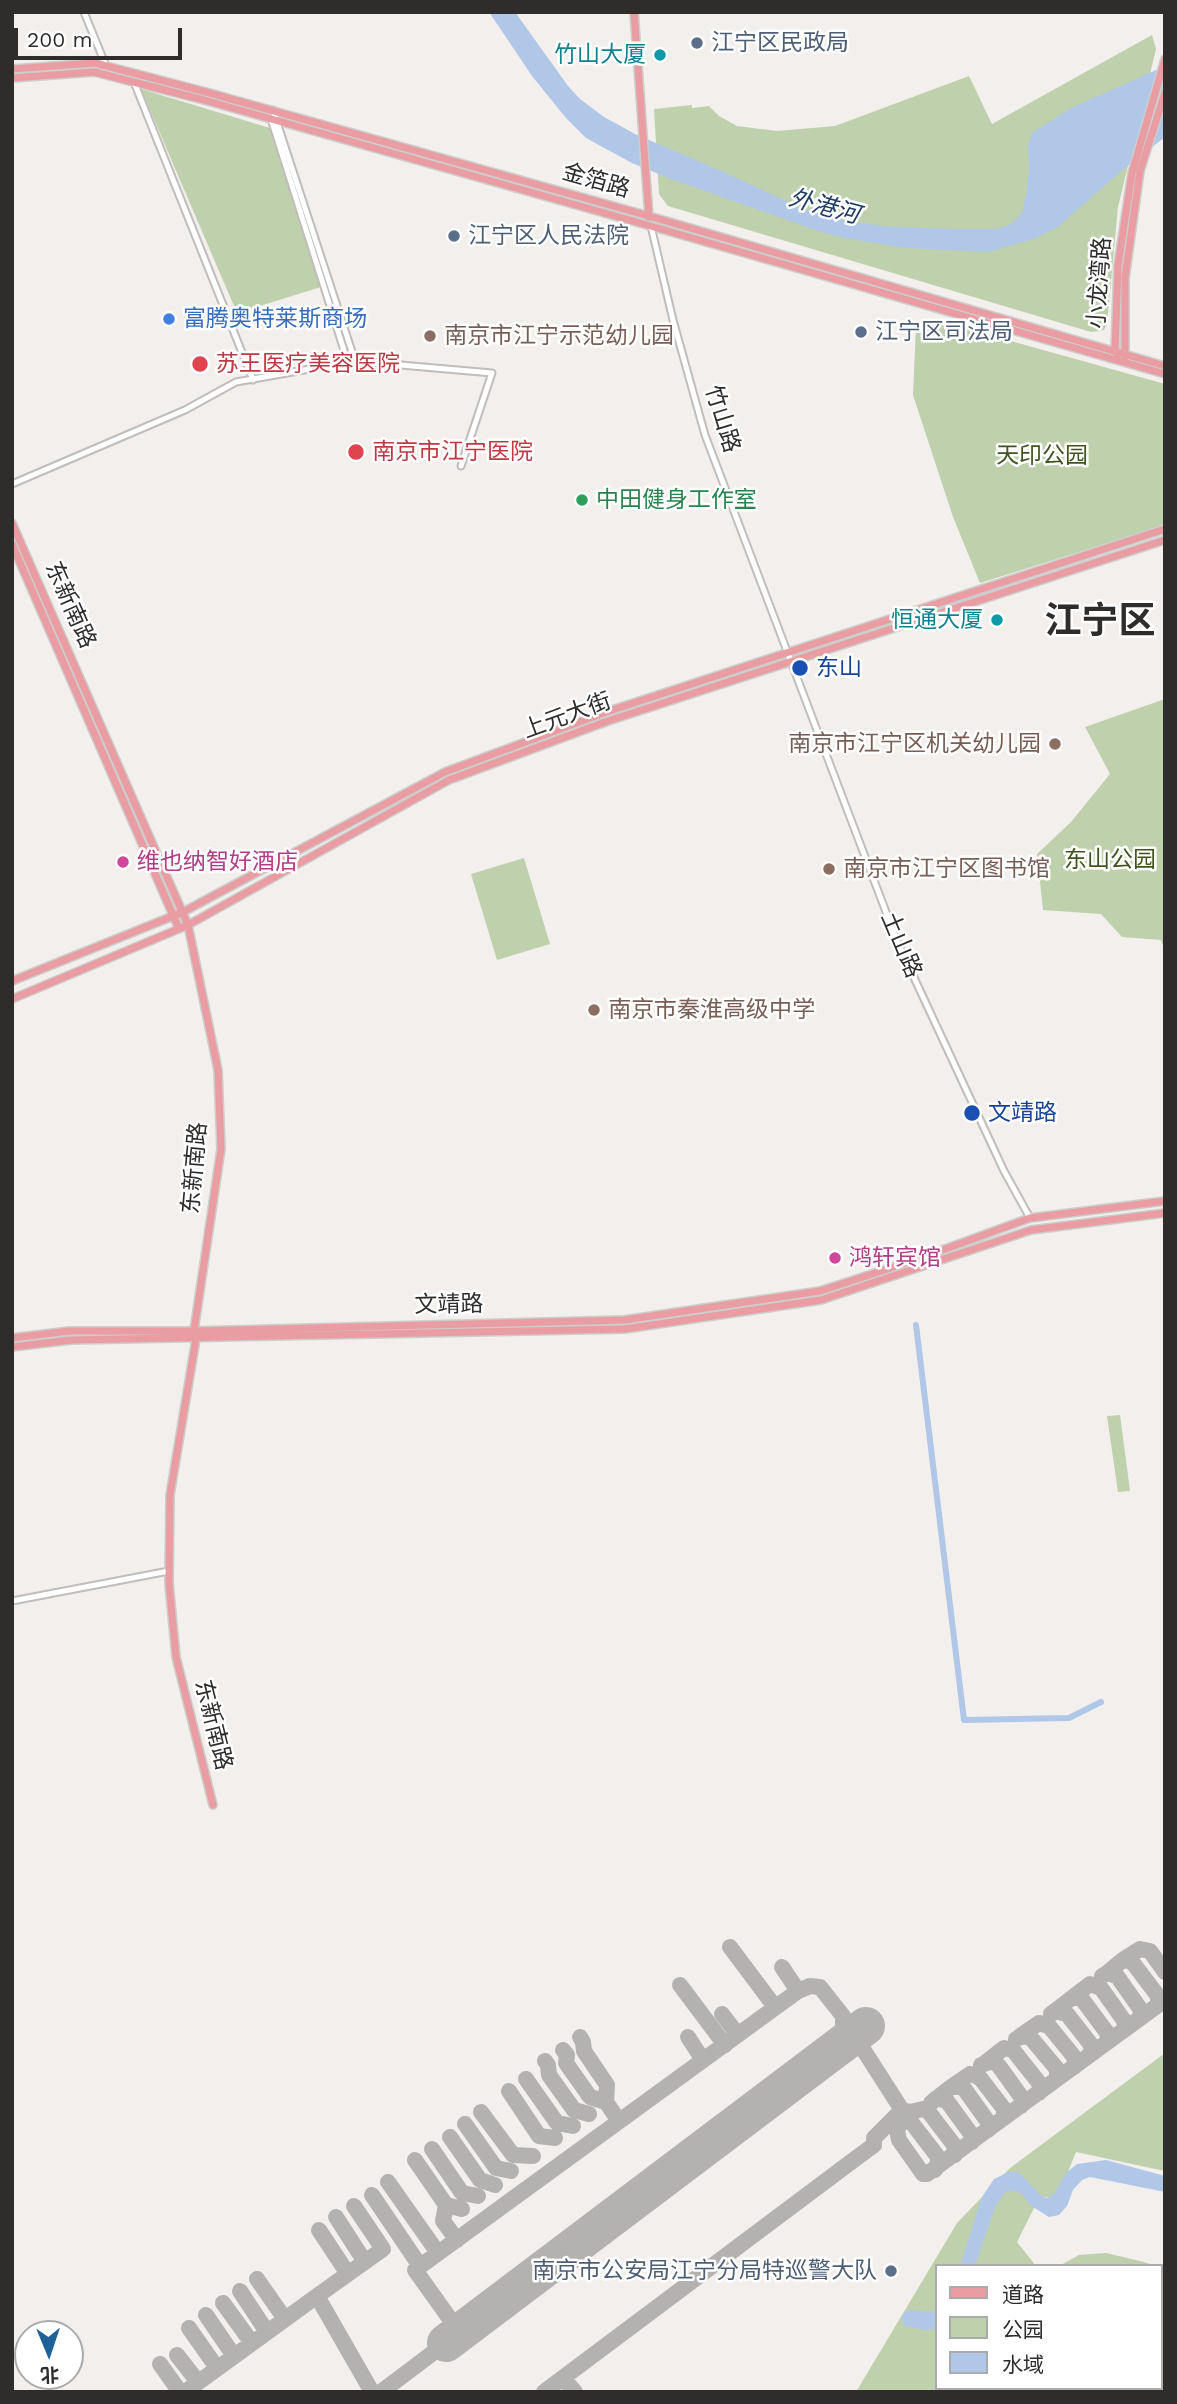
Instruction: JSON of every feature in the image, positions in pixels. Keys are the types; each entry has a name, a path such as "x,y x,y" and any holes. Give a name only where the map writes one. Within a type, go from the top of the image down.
{"main road":[{"name":"竹山路","path":"634,12 651,226"},
{"name":"小龙湾路","path":"1115,351 1118,265 1136,172 1165,59"},
{"name":"金箔路","path":"12,69 95,64 106,66 651,226 1125,358 1165,366"},
{"name":"金箔路","path":"12,78 94,72 272,115 649,216 1115,351 1125,358 1165,374"},
{"name":"小龙湾路","path":"1125,358 1125,278 1136,172 1165,93"},
{"name":"东新南路","path":"12,523 188,925 218,1070 221,1149 170,1495 169,1571 176,1657 213,1805"},
{"name":"上元大街","path":"12,981 183,912 445,772 606,712 1165,529"},
{"name":"上元大街","path":"12,999 188,925 449,780 608,721 1165,540"},
{"name":"东新南路","path":"12,544 179,929"},
{"name":"文靖路","path":"12,1347 71,1340 624,1320 820,1291 1030,1218 1165,1201"},
{"name":"文靖路","path":"12,1338 69,1331 195,1335 625,1329 821,1300 1031,1230 1165,1213"}],"street":[{"path":"84,12 106,66"},
{"path":"134,82 253,380"},
{"path":"272,115 351,362"},
{"name":"竹山路","path":"651,226 673,320 705,435 792,662"},
{"path":"12,484 185,410 236,382 351,362 492,373 461,466"},
{"name":"土山路","path":"792,662 897,941 1003,1171 1030,1218"},
{"path":"12,1601 169,1571"}],"green space":[{"path":"1152,35 1156,49 1118,207 1107,324 1104,330 1091,332 668,206 659,194 654,109 709,106 719,116 737,126 777,131 835,126 969,76 992,124"},
{"path":"141,89 270,128 321,287 237,313"},
{"name":"天印公园","path":"925,319 1165,384 1165,525 980,583 953,517 913,395 916,327"},
{"name":"东山公园","path":"1165,699 1165,951 1161,940 1122,937 1101,914 1043,910 1037,854 1071,822 1110,774 1085,727"},
{"path":"524,858 550,944 497,960 471,874"},
{"path":"1120,1415 1130,1491 1118,1492 1107,1416"},
{"path":"1165,2053 1165,2171 1076,2152 1057,2199 1040,2196 1017,2242 1034,2264 936,2264 936,2390 985,2392 856,2392 957,2223 1010,2168"},
{"path":"1106,2253 1150,2264 1063,2264 1079,2255"}],"water":[{"path":"489,12 515,12 568,86 604,117 635,134 801,208 847,221 891,227 1004,227 1022,213 1029,171 1028,146 1032,133 1071,108 1165,66 1165,137 1120,172 1059,226 1034,239 988,252 907,248 850,239 824,233 671,179 632,163 586,138 532,76"},
{"path":"1106,2160 1165,2176 1165,2192 1090,2177 1082,2180 1073,2190 1067,2206 1059,2215 1049,2217 1030,2205 1022,2194 1013,2190 1005,2192 995,2207 976,2264 961,2264 982,2197 994,2179 1009,2172 1016,2172 1040,2195 1047,2198 1054,2194 1066,2173 1077,2164"},
{"path":"906,2311 936,2312 936,2329 905,2326 902,2316"}],"waterway":[{"path":"916,1325 964,1720 1069,1718 1101,1702"}],"taxiway":[{"path":"730,1947 775,2007"},
{"path":"1124,1959 1140,1949 1150,1951 1165,1972"},
{"path":"1107,1973 1124,1959 1133,1963 1158,1996 1158,2005"},
{"path":"782,1967 798,1991"},
{"path":"1102,1976 1107,1973 1117,1976 1141,2010 1140,2018"},
{"path":"1073,1997 1090,1984 1101,1988 1125,2022 1124,2030"},
{"path":"680,1985 725,2045"},
{"path":"460,2333 415,2270 798,1991 810,1986 820,1987 843,2016 843,2036 834,2050"},
{"path":"1055,2011 1073,1997 1082,1999 1108,2034 1107,2042"},
{"path":"861,2046 902,2110 903,2119 897,2130 899,2140 923,2174 927,2174 1165,2000"},
{"path":"1051,2014 1055,2011 1067,2014 1092,2046 1090,2055"},
{"path":"722,2014 738,2035"},
{"path":"1020,2036 1039,2023 1049,2026 1075,2058 1074,2067"},
{"path":"1016,2039 1024,2036 1031,2038 1057,2069 1057,2079"},
{"path":"580,2037 584,2051 607,2085 606,2102 619,2121"},
{"path":"688,2037 703,2060"},
{"path":"986,2062 1004,2048 1013,2050 1040,2084 1039,2093"},
{"path":"563,2050 567,2055 566,2063 590,2097 606,2102"},
{"path":"545,2061 549,2075 574,2110 589,2114"},
{"path":"981,2065 994,2062 999,2066 1022,2098 1021,2106"},
{"path":"951,2087 970,2074 975,2075 1004,2109 1004,2118"},
{"path":"526,2079 557,2123 573,2126"},
{"path":"937,2098 951,2087 963,2087 988,2122 988,2130"},
{"path":"509,2091 539,2136 555,2138"},
{"path":"931,2103 937,2098 947,2101 971,2134 972,2142"},
{"path":"902,2110 928,2111 954,2145 955,2155"},
{"path":"902,2110 938,2157 935,2170"},
{"path":"544,2392 874,2145 874,2138 902,2110"},
{"path":"481,2112 513,2155 533,2156"},
{"path":"465,2124 496,2168 511,2171"},
{"path":"450,2137 480,2180 495,2185"},
{"path":"432,2149 462,2193 478,2196"},
{"path":"415,2160 446,2205 462,2209"},
{"path":"388,2182 438,2253"},
{"path":"372,2195 420,2266"},
{"path":"446,2205 443,2221 457,2240"},
{"path":"354,2206 383,2249 317,2296 372,2392"},
{"path":"336,2217 365,2262"},
{"path":"319,2230 348,2274"},
{"path":"257,2279 285,2319"},
{"path":"240,2291 267,2332"},
{"path":"185,2392 317,2296"},
{"path":"223,2303 252,2343"},
{"path":"206,2315 234,2356"},
{"path":"189,2328 217,2368"},
{"path":"381,2392 446,2343"},
{"path":"177,2355 198,2382"},
{"path":"160,2364 180,2392"},
{"path":"563,2378 575,2392"}],"runway":[{"path":"446,2343 866,2026"}],"place":[{"name":"江宁区民政局","path":"697,43"},
{"name":"竹山大厦","path":"660,55"},
{"name":"江宁区人民法院","path":"454,236"},
{"name":"富腾奥特莱斯商场","path":"169,319"},
{"name":"江宁区司法局","path":"861,332"},
{"name":"南京市江宁示范幼儿园","path":"430,336"},
{"name":"苏王医疗美容医院","path":"200,364"},
{"name":"南京市江宁医院","path":"356,452"},
{"name":"中田健身工作室","path":"582,500"},
{"name":"恒通大厦","path":"997,620"},
{"name":"东山","path":"800,668"},
{"name":"南京市江宁区机关幼儿园","path":"1055,744"},
{"name":"维也纳智好酒店","path":"123,862"},
{"name":"南京市江宁区图书馆","path":"829,869"},
{"name":"南京市秦淮高级中学","path":"594,1010"},
{"name":"文靖路","path":"972,1113"},
{"name":"鸿轩宾馆","path":"835,1258"},
{"name":"南京市公安局江宁分局特巡警大队","path":"891,2271"}],"district":[{"name":"江宁区","path":"1100,622"}],"water label":[{"name":"外港河","path":"824,207"}]}
